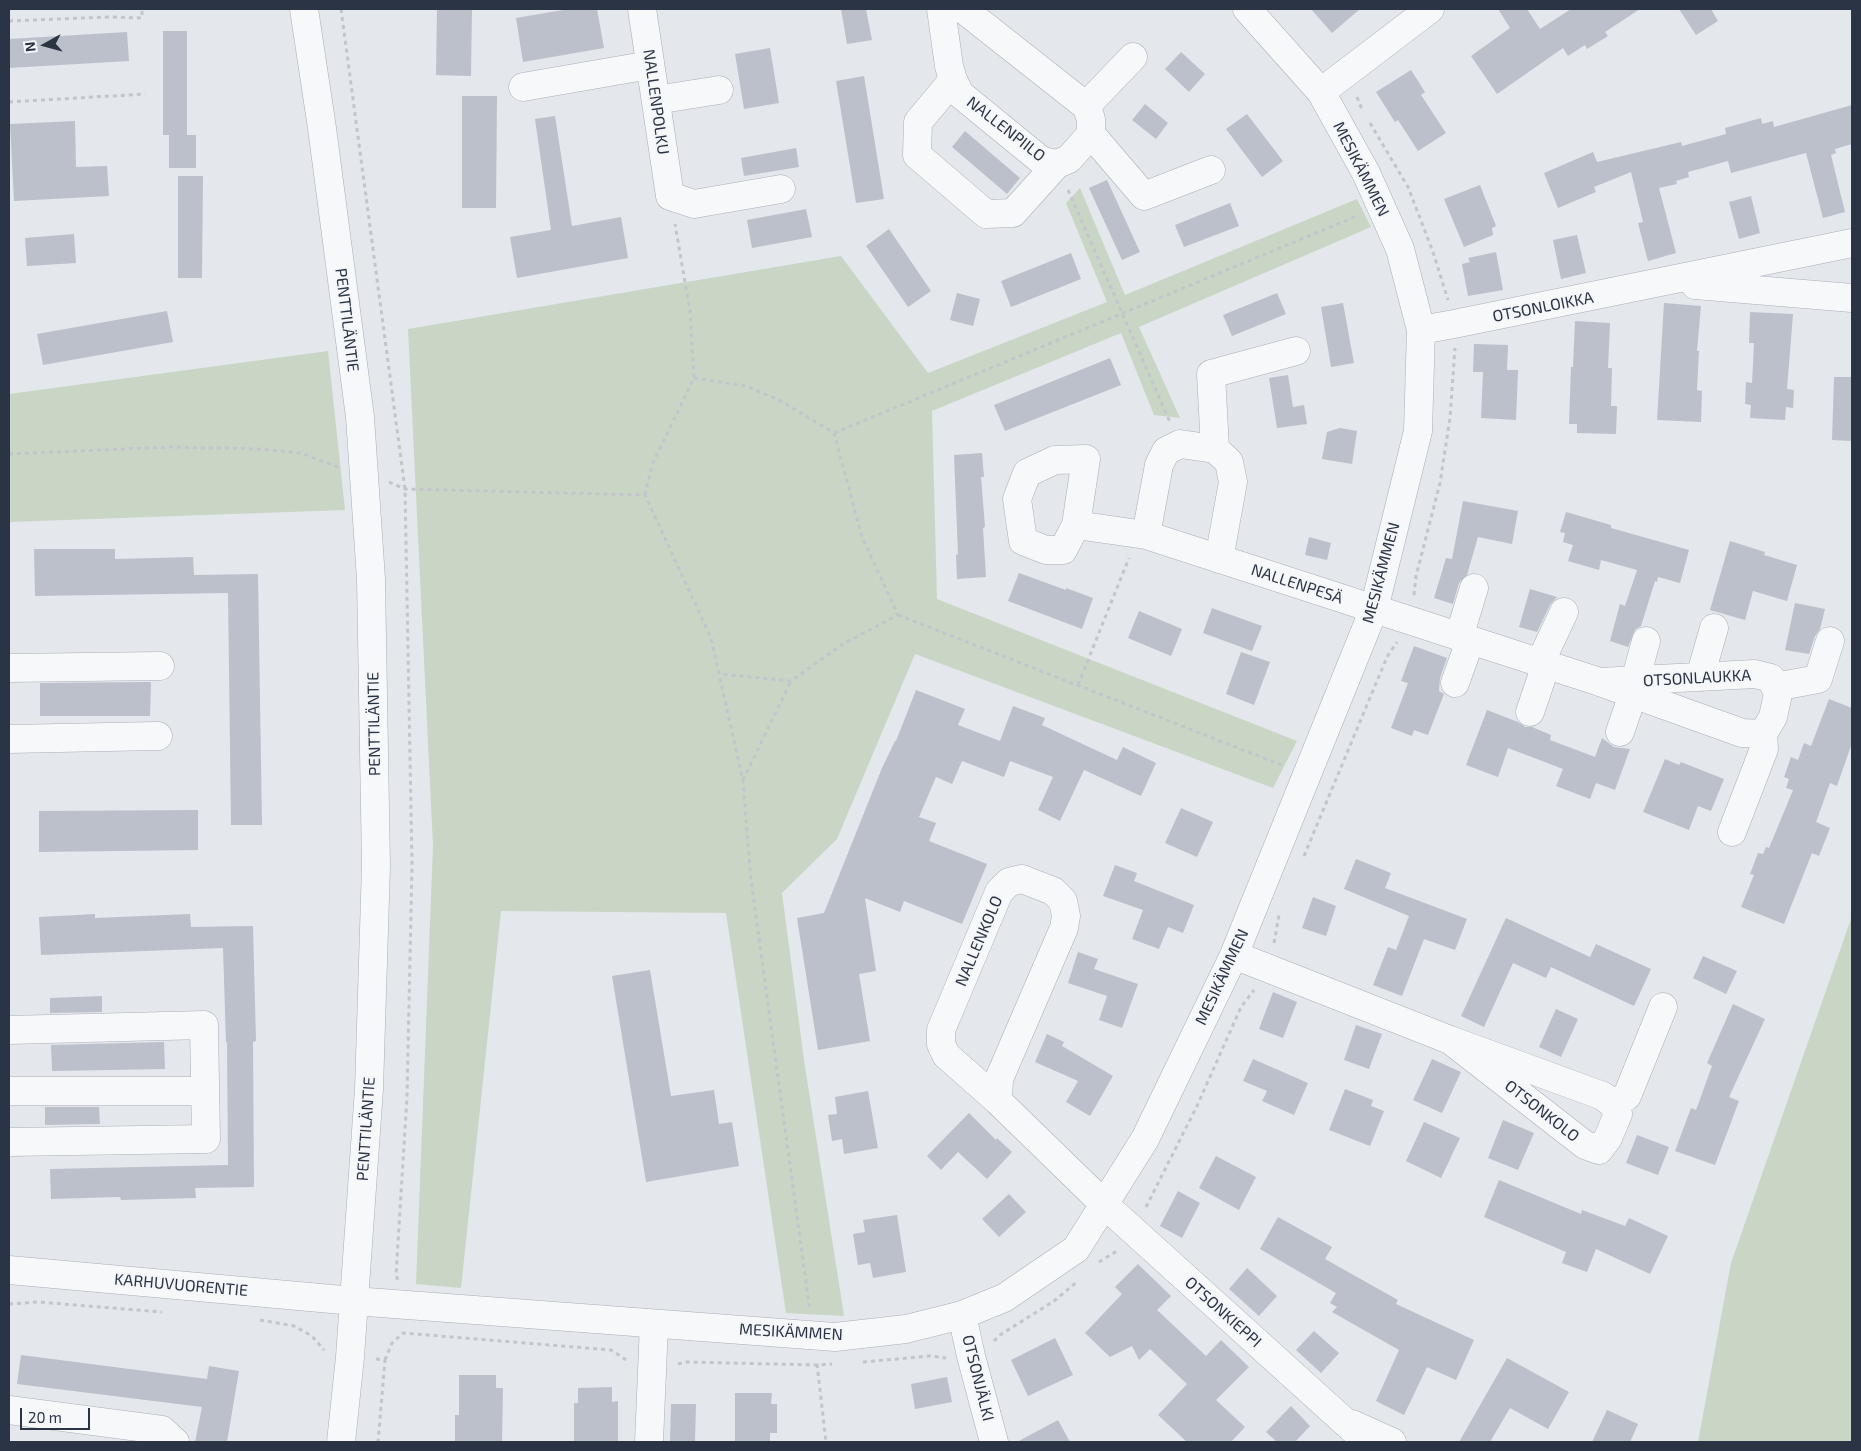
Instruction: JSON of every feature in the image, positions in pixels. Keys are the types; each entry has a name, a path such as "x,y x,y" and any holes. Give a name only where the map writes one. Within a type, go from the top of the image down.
{"street":[{"name":"PENTTILÄNTIE","path":"304,9 326,157 360,417 371,579 376,866 369,1089 350,1357 341,1442"},
{"name":"NALLENPOLKU","path":"642,9 670,196"},
{"name":"NALLENPIILO","path":"941,9 953,80 960,94 1042,161 1057,164 1069,159 1091,134"},
{"path":"963,9 1086,106 1091,119 1091,134 1144,196 1211,170"},
{"name":"MESIKÄMMEN","path":"354,1301 834,1337 906,1329 962,1314 1004,1298 1076,1249 1145,1139 1234,955 1374,609 1418,431 1421,330 1400,249 1366,173 1321,92 1247,9"},
{"path":"1321,92 1430,9"},
{"path":"1086,106 1132,57"},
{"path":"523,87 650,65"},
{"path":"953,80 918,122 917,155 986,214 1013,213 1057,164"},
{"path":"656,100 719,90"},
{"path":"670,196 694,204 780,189"},
{"name":"OTSONLOIKKA","path":"1421,330 1852,243"},
{"name":"OTSONLOIKKA","path":"1664,282 1852,298"},
{"path":"1215,449 1211,374 1296,351"},
{"path":"1146,536 1159,465 1166,450 1180,444 1215,449 1229,462 1233,482 1219,559"},
{"name":"NALLENPESÄ","path":"1076,525 1146,536 1374,609"},
{"path":"1455,683 1474,588"},
{"name":"OTSONLAUKKA","path":"1374,609 1600,682 1634,687 1742,733 1763,734 1773,717 1778,694 1771,678 1755,674 1700,677 1634,687"},
{"path":"1530,712 1543,664 1564,612"},
{"path":"1700,677 1714,628"},
{"path":"1620,732 1646,641"},
{"path":"1775,686 1818,679 1830,641"},
{"path":"9,668 160,666"},
{"path":"1732,832 1764,749 1763,734"},
{"path":"9,739 158,736"},
{"name":"NALLENKOLO","path":"998,1101 999,1079 1064,928 1066,916 1063,901 1053,891 1022,879 1009,882 999,892 941,1030 941,1044 946,1055 998,1101 1104,1205"},
{"name":"OTSONKOLO","path":"1234,955 1450,1040 1603,1096 1613,1104 1618,1114 1608,1138 1599,1150 1585,1145 1450,1040"},
{"path":"1613,1104 1627,1096 1663,1007"},
{"path":"9,1030 204,1025 206,1139 9,1142"},
{"path":"9,1091 205,1091"},
{"name":"OTSONKIEPPI","path":"1104,1205 1367,1442"},
{"name":"KARHUVUORENTIE","path":"9,1270 354,1301"},
{"name":"OTSONJÄLKI","path":"962,1314 994,1442"},
{"path":"649,1442 654,1324"},
{"path":"9,1410 162,1430 175,1442"},
{"name":"OTSONKIEPPI","path":"1342,1419 1392,1442"}],"path":[{"path":"9,20 108,17 142,18 142,9"},
{"path":"1301,863 1387,657 1405,632 1412,611 1416,576 1438,493 1450,418 1456,339 1452,311 1433,252 1408,187 1363,112 1353,86 1345,74"},
{"path":"9,102 145,94"},
{"path":"1057,164 1180,444"},
{"path":"834,433 1355,217 1408,187"},
{"path":"670,196 690,311 694,378 652,465 645,495 711,638 743,781 751,880 814,1336 826,1442"},
{"path":"694,378 746,386 779,400 834,433 862,537 898,615 1334,785"},
{"path":"9,454 170,447 259,449 301,453 334,466 364,471 405,490 645,495"},
{"path":"1078,685 1135,542 1146,536"},
{"path":"743,781 791,680 844,644 898,615"},
{"path":"720,674 791,680"},
{"path":"1096,1265 1128,1244 1143,1217 1149,1199 1197,1106 1241,1007 1263,978 1272,956 1279,916 1283,907"},
{"path":"855,1362 930,1356 959,1360 983,1353 1000,1334 1054,1301 1082,1277"},
{"path":"9,1304 38,1302 166,1312"},
{"path":"255,1319 294,1326 312,1336 328,1355 385,1360"},
{"path":"378,1442 385,1360 392,1343 403,1333 611,1350 633,1364 666,1366 687,1362 836,1364"}],"green space":[{"path":"1080,188 1125,295 1357,199 1371,227 1139,327 1180,418 1154,415 1121,333 932,411 937,599 1297,741 1273,788 915,654 837,839 782,893 804,1060 844,1316 786,1313 726,913 501,911 461,1288 416,1284 433,846 408,329 841,256 928,373 1107,302 1066,203"},
{"path":"328,351 345,510 9,522 9,394"},
{"path":"1852,916 1852,1442 1698,1442 1731,1263"}],"building":[{"path":"437,9 472,9 471,76 436,75"},
{"path":"569,9 597,9 604,48 523,62 516,18"},
{"path":"841,9 866,9 872,40 847,44"},
{"path":"1311,9 1360,9 1332,33"},
{"path":"1498,9 1527,9 1540,29 1571,9 1640,9 1605,32 1608,36 1587,49 1585,45 1568,56 1563,48 1497,94 1471,56 1510,28"},
{"path":"1679,9 1711,9 1718,21 1696,35"},
{"path":"163,31 187,31 187,135 196,135 196,168 169,168 169,135 163,135"},
{"path":"127,32 129,61 9,68 9,39"},
{"path":"770,48 779,103 744,109 735,54"},
{"path":"1181,52 1205,74 1189,92 1165,69"},
{"path":"1411,70 1425,92 1421,95 1446,133 1418,151 1398,120 1395,122 1376,92"},
{"path":"864,76 884,199 856,203 836,81"},
{"path":"462,96 497,96 496,208 462,208"},
{"path":"1145,104 1168,123 1156,139 1132,120"},
{"path":"1852,105 1852,144 1835,149 1836,153 1831,155 1845,212 1823,218 1806,153 1731,173 1728,161 1688,172 1689,177 1676,181 1677,184 1659,188 1676,253 1648,261 1638,223 1643,222 1631,172 1594,187 1596,192 1558,208 1544,173 1593,152 1597,162 1681,142 1682,146 1726,134 1725,128 1761,118 1762,124 1773,121 1774,127"},
{"path":"1247,114 1283,161 1262,177 1226,129"},
{"path":"555,116 572,226 621,217 628,258 517,278 510,237 551,230 535,119"},
{"path":"75,121 76,167 107,166 109,196 14,201 10,124"},
{"path":"965,131 1020,178 1007,194 952,147"},
{"path":"796,148 799,167 744,176 741,158"},
{"path":"178,176 203,176 202,278 178,278"},
{"path":"1107,180 1140,252 1122,260 1089,188"},
{"path":"1480,185 1496,226 1492,228 1493,235 1464,247 1444,199"},
{"path":"1751,196 1760,233 1739,239 1729,202"},
{"path":"1230,203 1239,226 1184,247 1175,225"},
{"path":"806,209 812,237 752,248 747,220"},
{"path":"889,229 931,291 908,307 866,246"},
{"path":"74,234 76,263 27,266 25,238"},
{"path":"1577,235 1586,273 1561,279 1553,240"},
{"path":"1496,252 1503,290 1468,296 1462,264 1470,262 1468,258"},
{"path":"1071,253 1081,279 1011,307 1001,281"},
{"path":"957,293 980,299 973,326 950,320"},
{"path":"1277,293 1286,314 1232,336 1223,315"},
{"path":"1343,303 1354,363 1331,367 1321,307"},
{"path":"1664,303 1701,306 1697,351 1699,351 1697,390 1702,391 1701,422 1657,420"},
{"path":"167,311 173,342 43,365 37,334"},
{"path":"1750,312 1793,314 1787,389 1794,390 1793,408 1786,407 1785,420 1750,418 1751,405 1745,404 1746,382 1752,383 1754,343 1749,343"},
{"path":"1575,321 1610,323 1608,368 1612,368 1611,406 1617,406 1616,434 1577,433 1577,424 1569,424"},
{"path":"1474,344 1508,345 1507,370 1518,370 1516,420 1481,418 1483,372 1473,372"},
{"path":"1110,358 1121,385 1005,431 994,405"},
{"path":"1288,375 1293,407 1304,405 1307,424 1277,428 1269,378"},
{"path":"1834,377 1852,377 1852,441 1832,440"},
{"path":"1340,428 1357,431 1352,464 1322,459 1327,432"},
{"path":"982,453 984,477 981,477 986,577 957,579 956,555 958,554 954,455"},
{"path":"1463,501 1518,511 1512,544 1478,537 1467,575 1459,583 1453,604 1434,598 1446,558 1452,559"},
{"path":"1566,512 1611,525 1611,528 1689,550 1680,583 1658,577 1657,582 1655,581 1641,626 1635,630 1628,647 1610,641 1620,604 1625,606 1637,570 1601,560 1599,570 1568,561 1573,545 1563,542 1565,533 1560,532"},
{"path":"1309,537 1331,543 1327,560 1305,555"},
{"path":"1730,541 1765,552 1764,555 1797,565 1787,601 1753,591 1745,620 1710,610"},
{"path":"34,549 115,549 115,559 193,557 194,575 258,574 262,825 231,825 228,593 35,596"},
{"path":"1019,573 1093,598 1082,629 1008,601"},
{"path":"1530,589 1557,597 1550,605 1537,632 1519,627"},
{"path":"1795,603 1825,609 1820,629 1815,636 1809,654 1785,650"},
{"path":"1212,608 1262,626 1252,651 1203,633"},
{"path":"1139,611 1182,629 1171,656 1128,638"},
{"path":"1414,646 1447,658 1440,678 1439,691 1444,694 1428,735 1414,730 1412,736 1391,728 1408,683 1401,681"},
{"path":"1241,652 1270,662 1254,705 1226,694"},
{"path":"151,682 150,716 40,716 40,683"},
{"path":"916,690 965,709 958,725 1000,741 1013,706 1045,718 1042,725 1117,760 1123,747 1156,763 1141,796 1084,770 1060,821 1038,810 1053,777 1010,761 1004,777 962,761 952,784 936,777 919,817 936,823 929,841 987,864 962,924 904,901 900,912 865,898 876,971 859,974 870,1041 818,1050 797,918 824,913 882,768 896,741"},
{"path":"1829,699 1852,708 1852,743 1837,786 1830,783 1816,822 1830,828 1819,856 1812,853 1784,924 1741,907 1754,875 1750,874 1758,853 1763,854 1766,847 1769,848 1793,790 1786,788 1789,779 1784,777 1791,757 1798,760 1804,743 1811,746"},
{"path":"1487,710 1518,722 1525,727 1532,727 1551,735 1550,740 1595,757 1602,738 1614,747 1630,749 1615,790 1596,783 1590,799 1556,786 1563,769 1508,748 1498,777 1466,765"},
{"path":"1665,759 1679,765 1681,762 1724,779 1711,811 1698,806 1689,830 1643,812"},
{"path":"1181,808 1213,822 1197,857 1165,843"},
{"path":"198,810 198,850 39,852 39,811"},
{"path":"1356,859 1391,873 1385,888 1467,919 1455,950 1424,939 1402,996 1373,985 1388,947 1396,950 1409,916 1344,889"},
{"path":"1115,865 1137,873 1134,881 1194,905 1183,933 1168,927 1159,949 1132,939 1143,910 1103,896"},
{"path":"1313,897 1336,906 1326,936 1302,928"},
{"path":"95,914 95,918 190,914 191,927 253,926 256,1041 253,1042 254,1187 195,1188 196,1198 121,1200 120,1197 51,1199 50,1169 228,1165 227,1042 223,948 41,955 39,917"},
{"path":"1506,918 1590,957 1596,944 1651,969 1634,1006 1551,967 1546,978 1513,963 1484,1027 1461,1016"},
{"path":"1078,952 1098,959 1094,969 1138,984 1122,1028 1099,1020 1107,996 1068,983"},
{"path":"1703,956 1737,971 1726,994 1693,978"},
{"path":"650,970 671,1096 714,1090 719,1124 732,1122 739,1166 646,1182 612,976"},
{"path":"1273,992 1297,1002 1283,1038 1259,1029"},
{"path":"102,996 102,1012 50,1013 50,998"},
{"path":"1733,1004 1765,1019 1729,1097 1739,1101 1715,1165 1675,1151 1691,1108 1696,1110 1712,1066 1707,1063"},
{"path":"1556,1009 1578,1019 1561,1057 1539,1047"},
{"path":"1356,1025 1382,1034 1369,1069 1344,1060"},
{"path":"1047,1034 1064,1042 1062,1046 1113,1076 1090,1116 1066,1102 1078,1081 1035,1062"},
{"path":"164,1042 165,1069 52,1071 51,1045"},
{"path":"1253,1059 1308,1083 1294,1115 1262,1101 1267,1091 1243,1081"},
{"path":"1432,1059 1461,1072 1442,1113 1413,1100"},
{"path":"1345,1089 1373,1100 1371,1106 1384,1111 1370,1146 1329,1130"},
{"path":"868,1091 878,1148 844,1154 842,1139 832,1141 828,1115 837,1114 835,1097"},
{"path":"45,1107 99,1107 100,1124 45,1125"},
{"path":"969,1113 996,1140 997,1138 1012,1152 987,1179 958,1152 941,1170 927,1156"},
{"path":"1503,1120 1534,1133 1518,1170 1488,1158"},
{"path":"1424,1122 1460,1138 1441,1178 1406,1161"},
{"path":"1637,1135 1669,1147 1658,1175 1626,1163"},
{"path":"1216,1156 1256,1177 1239,1210 1199,1188"},
{"path":"1499,1180 1581,1214 1582,1210 1625,1226 1629,1218 1668,1236 1650,1274 1596,1249 1587,1272 1562,1263 1566,1252 1484,1217"},
{"path":"1178,1191 1200,1203 1182,1238 1160,1226"},
{"path":"1009,1194 1026,1212 999,1237 982,1219"},
{"path":"897,1215 906,1272 873,1278 870,1263 858,1265 853,1234 865,1232 863,1220"},
{"path":"1278,1217 1332,1247 1325,1259 1398,1300 1396,1304 1474,1340 1456,1380 1427,1367 1404,1415 1376,1401 1399,1350 1332,1312 1337,1307 1330,1303 1336,1293 1260,1249"},
{"path":"1138,1264 1171,1296 1157,1310 1206,1356 1221,1340 1249,1367 1216,1400 1245,1427 1231,1442 1187,1442 1158,1415 1187,1384 1150,1349 1139,1360 1132,1346 1110,1357 1085,1333 1122,1294 1115,1287"},
{"path":"1247,1268 1277,1296 1259,1316 1229,1289"},
{"path":"1314,1331 1339,1353 1321,1373 1296,1350"},
{"path":"1055,1338 1073,1375 1028,1396 1011,1360"},
{"path":"21,1355 207,1379 209,1366 239,1371 227,1442 195,1442 202,1407 17,1384"},
{"path":"1507,1358 1569,1392 1548,1429 1510,1408 1490,1442 1459,1442"},
{"path":"459,1375 496,1375 496,1388 503,1388 502,1442 455,1442 455,1415 459,1415"},
{"path":"947,1377 952,1402 915,1409 911,1384"},
{"path":"612,1387 612,1402 618,1401 618,1442 574,1442 574,1403 578,1403 578,1388"},
{"path":"735,1393 772,1393 771,1404 777,1404 777,1433 770,1433 770,1442 735,1442"},
{"path":"671,1404 696,1404 695,1442 670,1442"},
{"path":"1291,1406 1310,1426 1295,1442 1277,1442 1266,1432"},
{"path":"1607,1410 1638,1424 1630,1442 1592,1442"},
{"path":"1058,1420 1070,1442 1017,1442"}]}
